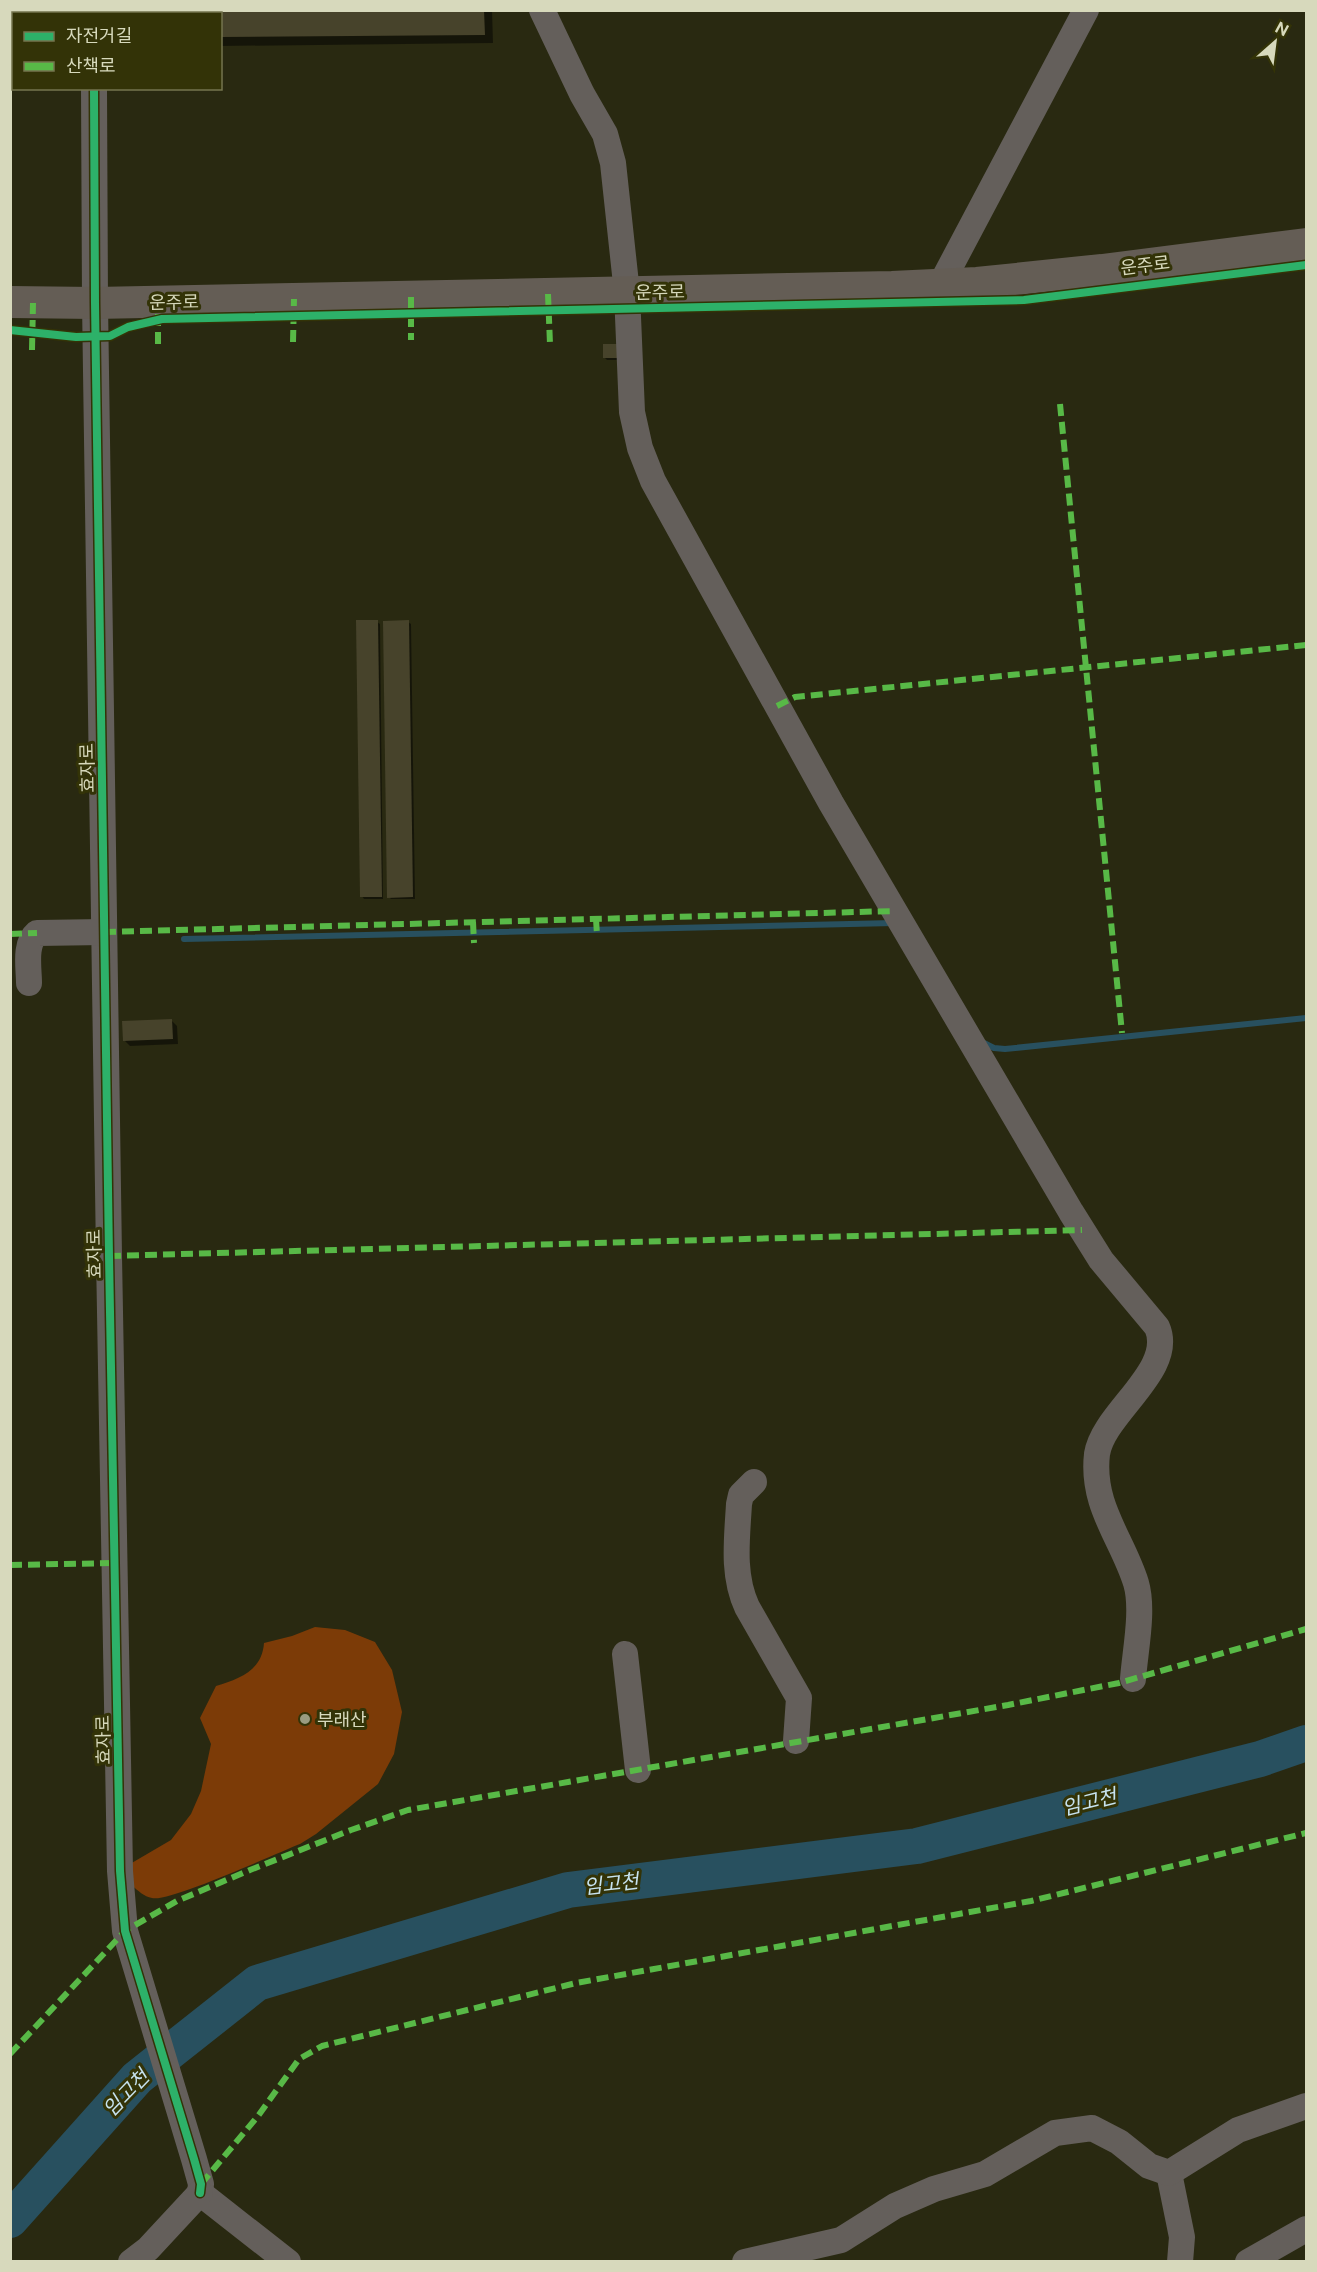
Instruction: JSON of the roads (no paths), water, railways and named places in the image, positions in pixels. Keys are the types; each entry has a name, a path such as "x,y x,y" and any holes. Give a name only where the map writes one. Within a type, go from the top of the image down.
{"main road":[{"name":"운주로","path":"10,302 95,303 892,287 977,283 1102,270 1306,244"}],"street":[{"path":"542,10 582,94 609,143 627,293 632,412 640,448 653,481 831,803 1071,1212 1101,1260 1157,1327 1161,1336 1156,1360 1149,1374 1103,1437 1098,1449 1096,1465 1096,1480 1102,1509 1131,1569 1138,1594 1133,1679"},
{"path":"941,284 1086,10"},
{"name":"효자로","path":"94,90 104,932 120,1871 123,1920 129,1948 194,2159 201,2184 200,2193"},
{"path":"29,983 29,945 37,933 104,932"},
{"path":"754,1482 741,1495 739,1504 736,1564 739,1583 747,1607 799,1698 796,1741"},
{"path":"625,1654 638,1770"},
{"path":"1169,2173 1238,2130 1306,2106"},
{"path":"745,2262 841,2240 895,2206 934,2189 985,2174 1055,2133 1092,2128 1119,2142 1149,2166 1169,2173"},
{"path":"1169,2173 1182,2237 1180,2262"},
{"path":"131,2262 148,2249 200,2193 288,2262"},
{"path":"1248,2262 1306,2229"}],"waterway":[{"path":"184,939 894,923"},
{"path":"984,1043 994,1048 1005,1049 1306,1018"},
{"name":"임고천","path":"10,2220 137,2078 257,1983 568,1890 917,1846 1260,1759 1306,1743"}],"place":[{"name":"부래산","path":"305,1719"}]}
